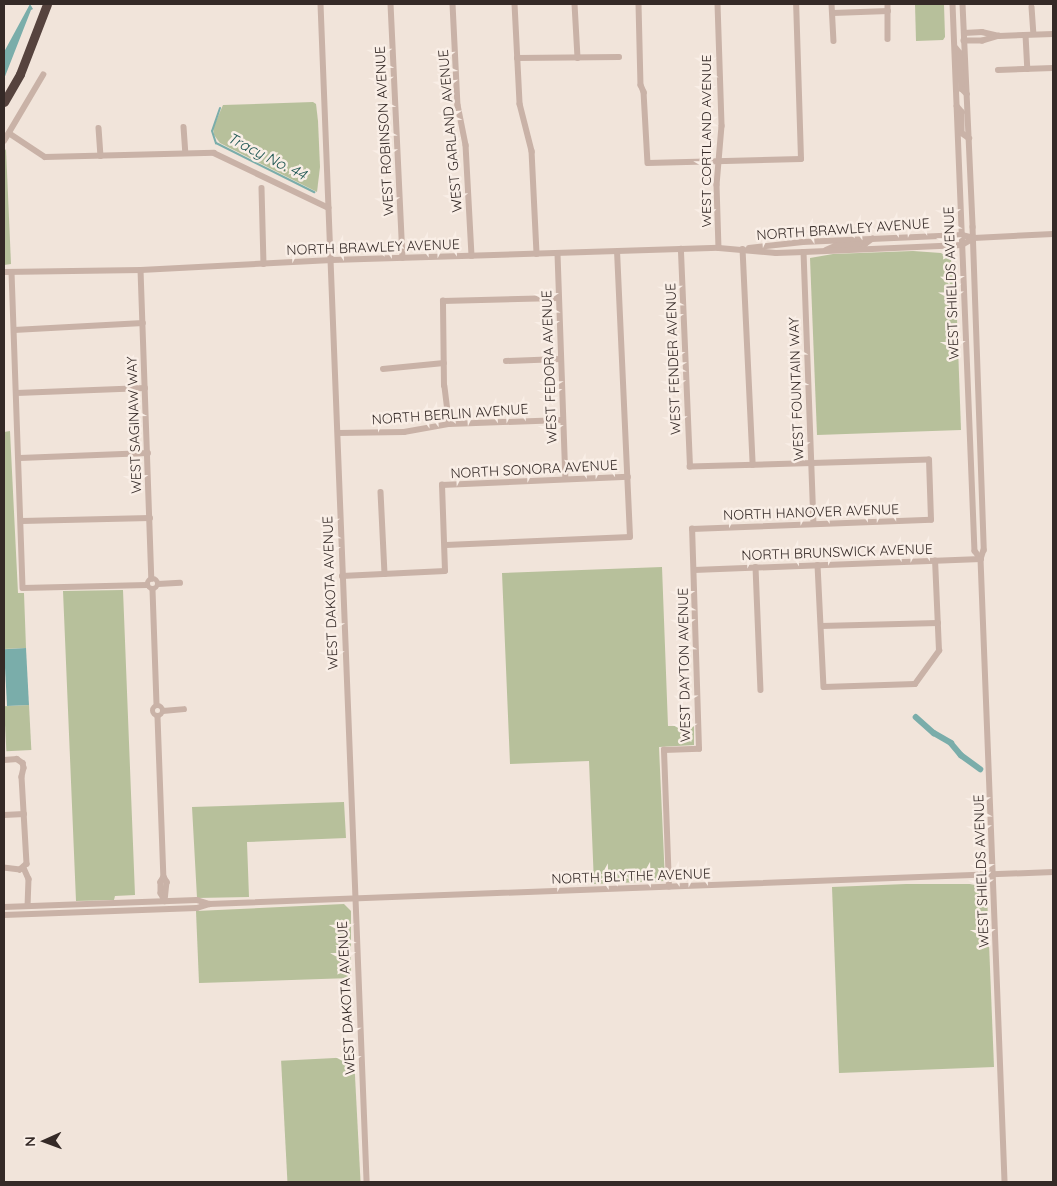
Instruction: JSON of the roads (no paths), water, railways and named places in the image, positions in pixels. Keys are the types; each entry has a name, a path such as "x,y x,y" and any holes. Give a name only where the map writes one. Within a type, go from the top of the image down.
{"highway":[{"path":"4,102 20,74 47,4"}],"street":[{"name":"WEST DAKOTA AVENUE","path":"320,4 332,260 354,899 367,1182"},
{"name":"WEST ROBINSON AVENUE","path":"391,4 403,258"},
{"name":"WEST GARLAND AVENUE","path":"453,4 458,105 466,145 472,256"},
{"path":"515,4 520,104 532,151 537,254"},
{"path":"575,4 578,58"},
{"path":"639,4 641,85 644,92 648,163 720,163 801,159 796,4"},
{"name":"WEST CORTLAND AVENUE","path":"718,4 722,126 717,185 719,248"},
{"path":"832,4 834,41"},
{"path":"888,4 888,39"},
{"name":"WEST SHIELDS AVENUE","path":"953,4 975,551 981,559"},
{"name":"WEST SHIELDS AVENUE","path":"963,4 974,238 984,550 981,559 1005,1182"},
{"path":"1032,7 1034,34"},
{"path":"833,14 888,11"},
{"path":"964,32 982,32 999,36"},
{"path":"964,40 984,40 999,36 1053,34"},
{"path":"1026,35 1028,69"},
{"path":"955,47 960,53 962,89 967,94"},
{"path":"517,58 619,57"},
{"path":"998,70 1053,68"},
{"path":"4,141 43,75"},
{"path":"957,106 962,112 962,133 969,138"},
{"path":"184,127 186,153"},
{"path":"100,128 101,156"},
{"path":"9,133 45,157 186,153 219,155 329,208"},
{"path":"262,188 264,264"},
{"name":"NORTH BRAWLEY AVENUE","path":"743,249 775,243 962,235 974,238 1053,234"},
{"name":"NORTH BRAWLEY AVENUE","path":"4,272 141,270 332,260 719,248 776,253 962,245 974,238"},
{"path":"824,251 835,246 865,244 873,239"},
{"name":"WEST FENDER AVENUE","path":"681,249 690,467 753,465"},
{"path":"743,249 753,465 812,463"},
{"path":"342,576 445,571 446,545 630,537 617,252"},
{"name":"WEST FOUNTAIN WAY","path":"804,252 814,524"},
{"name":"WEST FEDORA AVENUE","path":"558,254 560,359 566,479"},
{"name":"WEST SAGINAW WAY","path":"141,270 152,579"},
{"path":"12,272 20,458 23,588 147,585 152,590 157,705 152,711 158,717"},
{"path":"448,424 443,302 558,298"},
{"path":"14,330 143,323"},
{"path":"506,361 560,359"},
{"path":"383,369 444,363"},
{"path":"17,394 146,388"},
{"name":"NORTH BERLIN AVENUE","path":"338,433 404,432 448,424 563,420"},
{"path":"20,458 148,453"},
{"name":"NORTH HANOVER AVENUE","path":"692,529 932,520 929,460 812,463"},
{"name":"NORTH SONORA AVENUE","path":"446,545 442,485 628,476"},
{"path":"382,492 385,574"},
{"path":"22,521 150,518"},
{"name":"WEST DAYTON AVENUE","path":"669,888 664,750 699,749 692,529"},
{"name":"NORTH BRUNSWICK AVENUE","path":"694,570 981,559"},
{"path":"818,565 824,687 916,684 939,651 935,561"},
{"path":"756,567 761,690"},
{"path":"147,585 152,579 158,584"},
{"path":"152,590 158,584 180,583"},
{"path":"820,626 938,623"},
{"path":"157,705 163,711"},
{"path":"165,901 161,893 164,878 158,717 163,711 184,709"},
{"path":"4,760 16,759 23,763 27,864 24,868"},
{"path":"4,815 24,814"},
{"path":"4,868 24,868"},
{"path":"24,868 29,880 28,906"},
{"name":"NORTH BLYTHE AVENUE","path":"4,915 197,908 209,904 1053,872"},
{"name":"NORTH BLYTHE AVENUE","path":"4,907 197,900 209,904"},
{"name":"NORTH BLYTHE AVENUE","path":"116,911 121,908 160,906 165,901"},
{"path":"46,906 47,914"}],"water":[{"path":"30,4 33,9 4,79 4,52"},
{"path":"26,648 29,705 7,706 4,649"}],"waterway":[{"name":"Tracy No. 44","path":"220,108 212,131 216,143 314,192"},
{"path":"916,717 934,733 951,743 961,755 980,769"}]}
